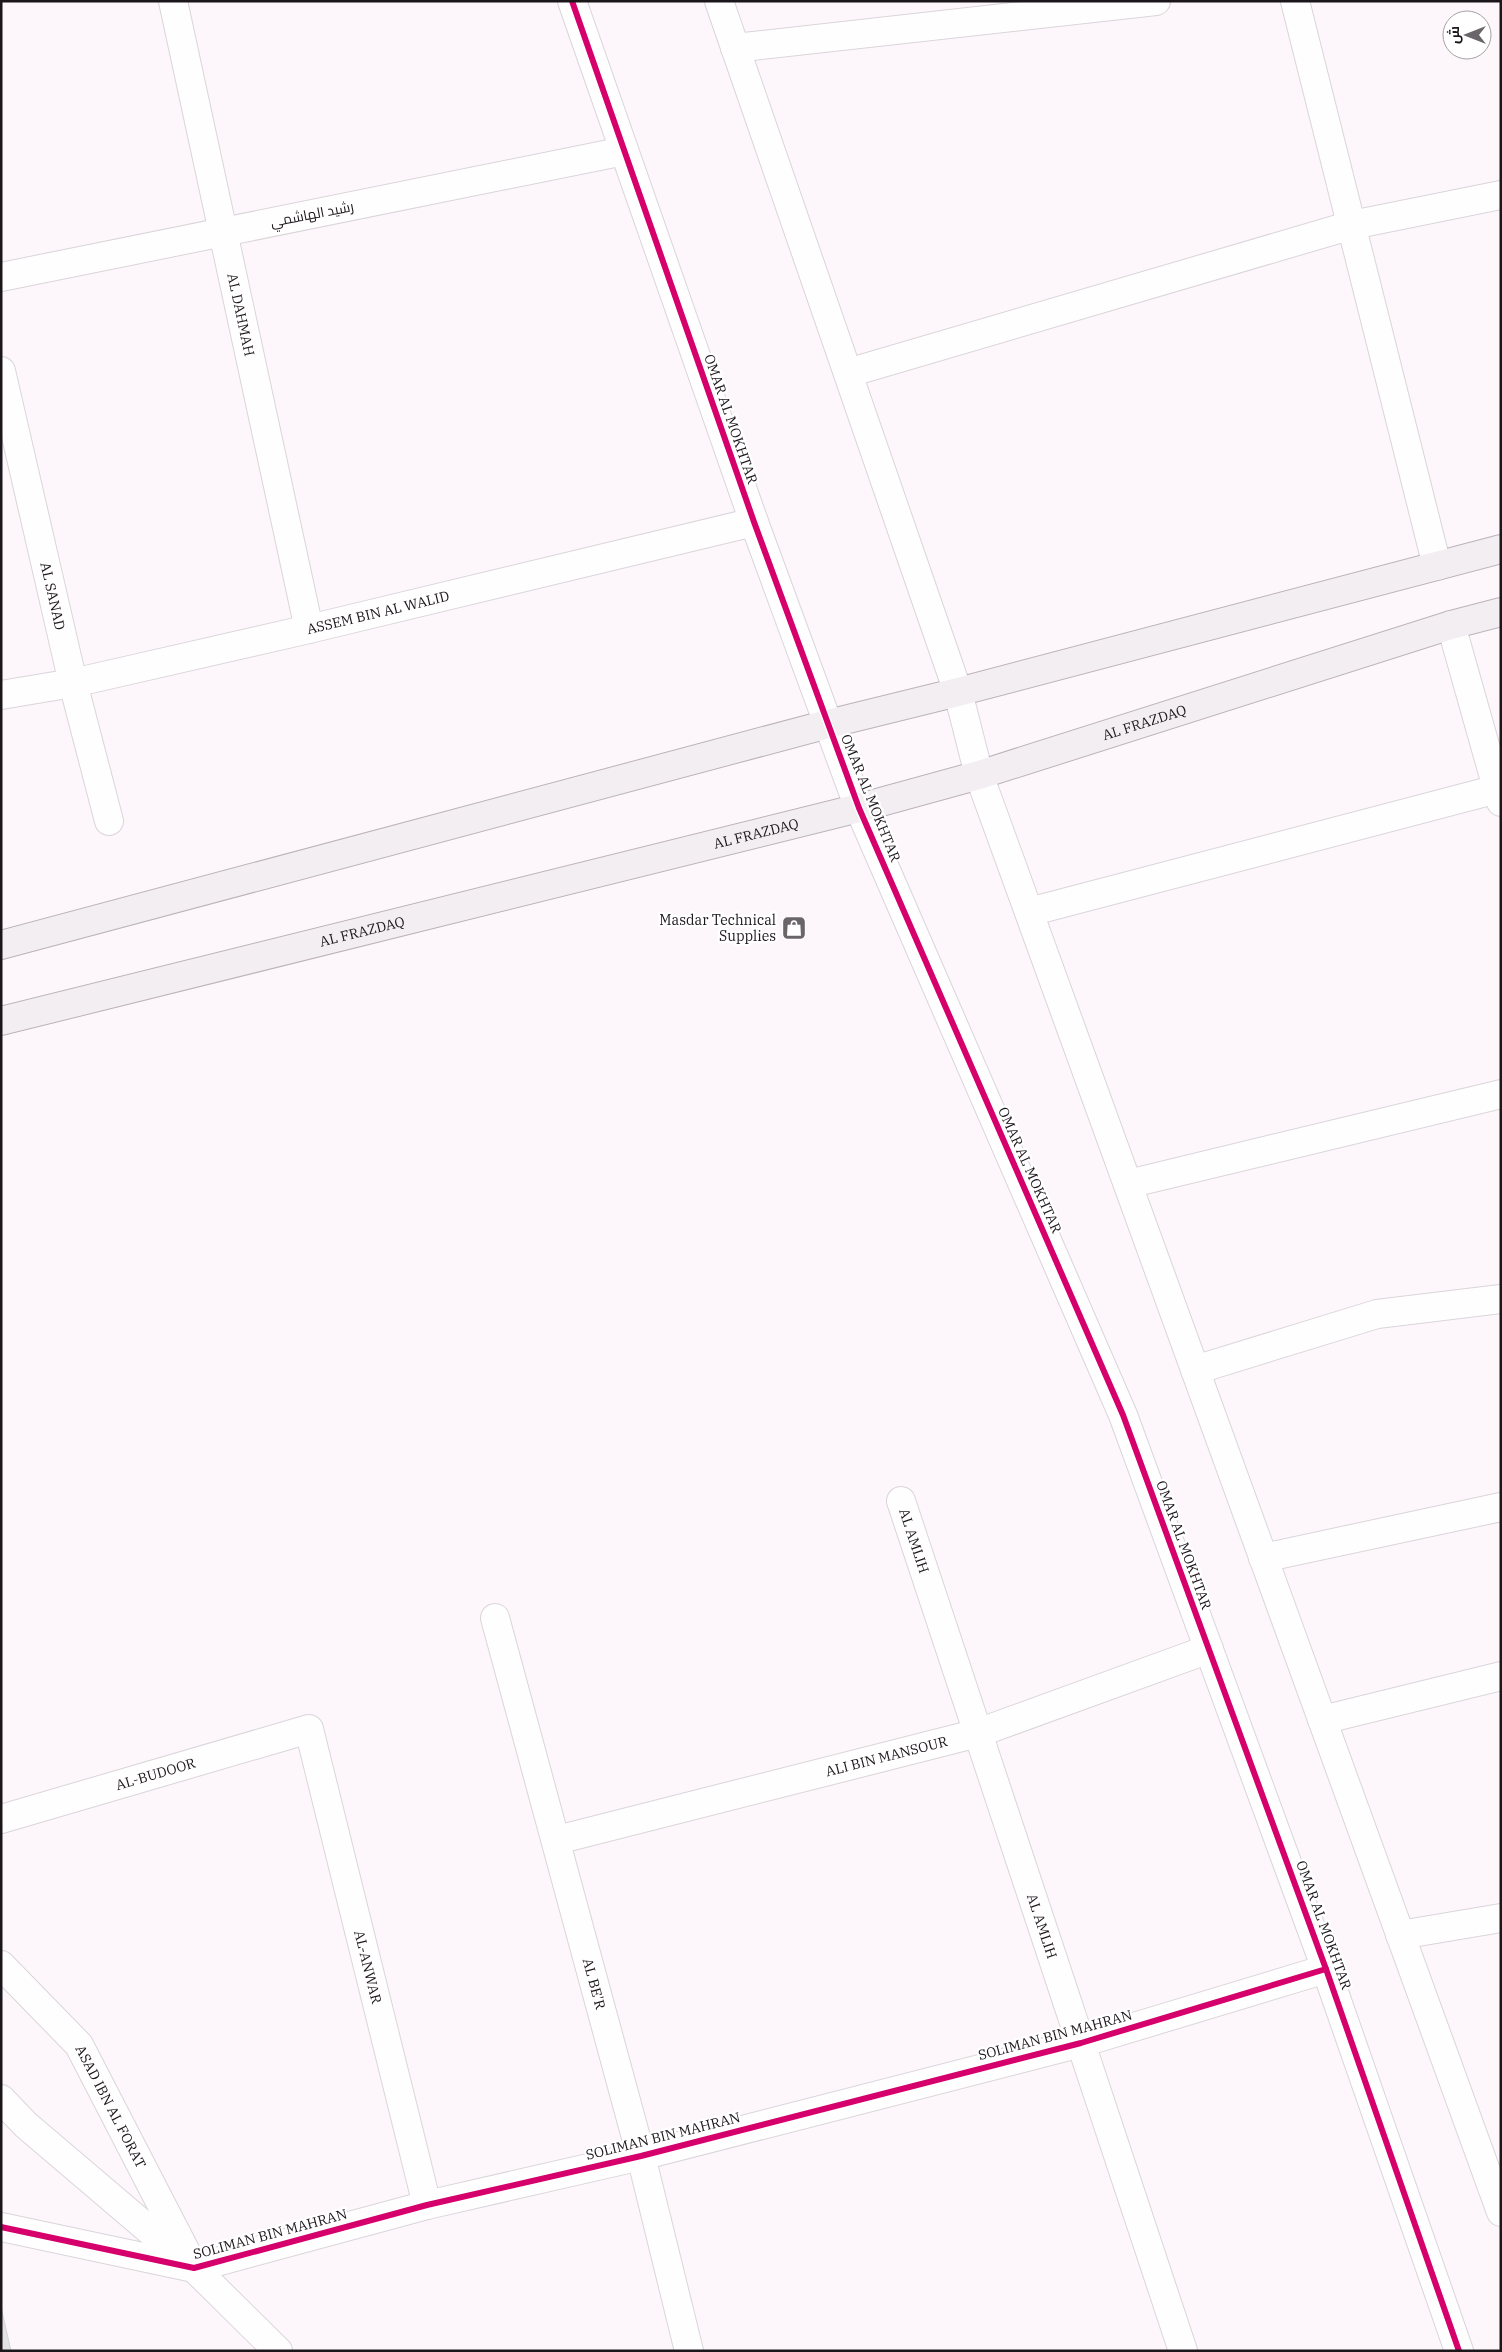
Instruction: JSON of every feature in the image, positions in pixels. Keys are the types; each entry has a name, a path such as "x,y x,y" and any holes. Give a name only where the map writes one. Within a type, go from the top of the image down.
{"main road":[{"path":"1,945 828,724 958,692 1501,549"},
{"name":"AL FRAZDAQ","path":"1,1021 859,808 979,775 1451,625 1501,612"}],"street":[{"name":"AL DAHMAH","path":"173,1 309,629"},
{"name":"OMAR AL MOKHTAR","path":"572,1 754,522 859,808 1123,1415 1326,1969 1459,2351"},
{"path":"718,1 958,692 979,775 1501,2212"},
{"path":"735,48 1156,1"},
{"path":"1295,1 1437,566"},
{"name":"رشيد الهاشمي","path":"1,277 624,151"},
{"path":"848,373 1352,225 1501,195"},
{"name":"AL SANAD","path":"1,371 73,683 109,821"},
{"name":"ASSEM BIN AL WALID","path":"1,695 73,683 309,629 754,522"},
{"path":"1029,912 1500,793 1451,625"},
{"path":"1128,1184 1501,1094"},
{"path":"1195,1370 1377,1314 1501,1299"},
{"name":"AL AMLIH","path":"901,1501 1183,2351"},
{"path":"1264,1558 1501,1507"},
{"name":"AL BE'R","path":"495,1618 557,1840 641,2156 689,2351"},
{"name":"ALI BIN MANSOUR","path":"557,1840 978,1733 1209,1649"},
{"path":"1322,1720 1501,1676"},
{"name":"AL-BUDOOR","path":"1,1820 309,1729"},
{"name":"AL-ANWAR","path":"309,1729 427,2205"},
{"path":"1400,1935 1501,1918"},
{"name":"ASAD IBN AL FORAT","path":"1,1965 79,2045 194,2268"},
{"name":"SOLIMAN BIN MAHRAN","path":"1,2227 194,2268 427,2205 641,2156 1081,2043 1326,1969"},
{"name":"ASAD IBN AL FORAT","path":"1,2099 26,2125 194,2268 278,2351"}],"building":[{"path":"1,2307 11,2351 1,2351"}],"cycle path":[{"path":"572,1 754,522 859,808 1123,1415 1326,1969 1459,2351"},
{"path":"1,2227 194,2268 427,2205 641,2156 1081,2043 1326,1969"}],"place":[{"name":"Masdar Technical Supplies","path":"794,928"}]}
